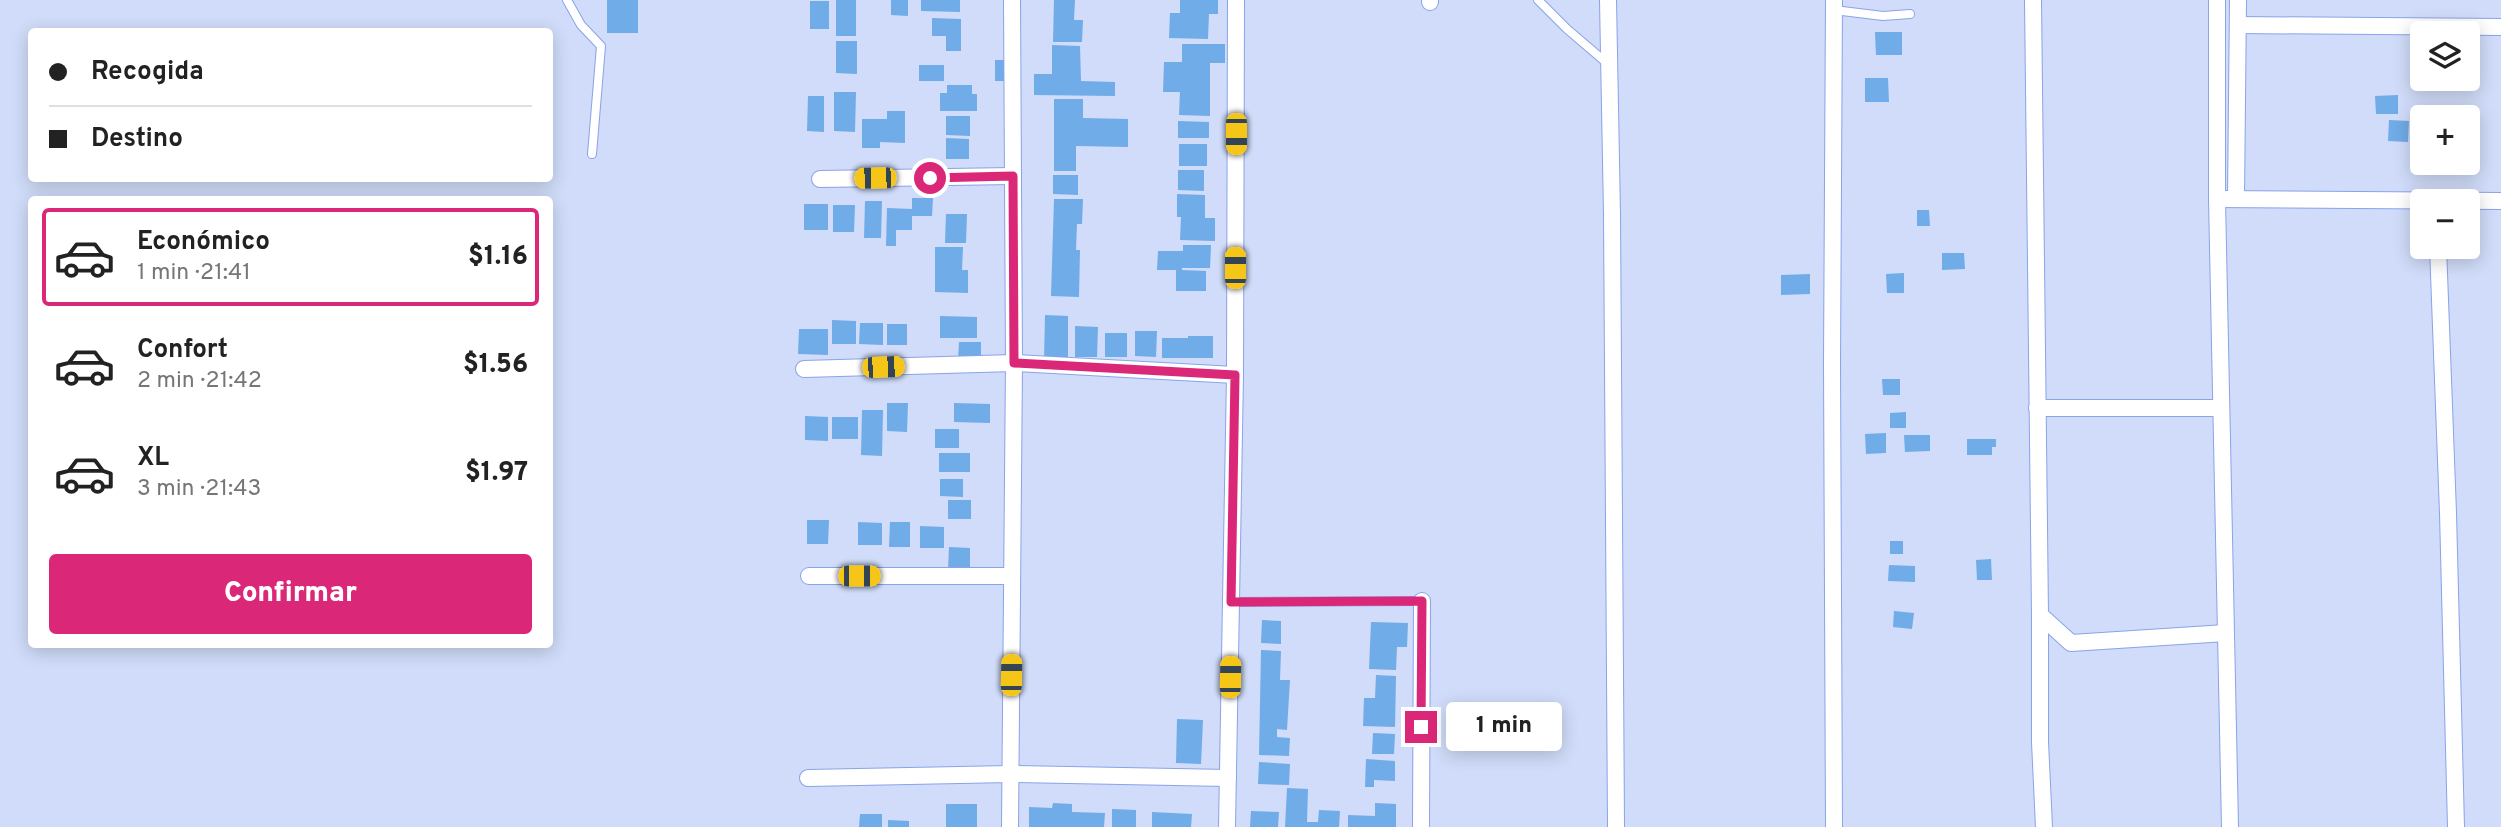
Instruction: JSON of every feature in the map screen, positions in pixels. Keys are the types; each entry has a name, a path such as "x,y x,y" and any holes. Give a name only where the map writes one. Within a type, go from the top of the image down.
{"street":[{"path":"1010,827 1014,363 1012,0"},
{"path":"1227,827 1235,375 1236,0"},
{"path":"1608,0 1616,827"},
{"path":"2033,0 2040,742 2044,827"},
{"path":"2217,0 2217,199 2230,827"},
{"path":"2236,199 2238,0"},
{"path":"1834,5 1834,827"},
{"path":"2238,25 2501,27"},
{"path":"820,179 1013,176"},
{"path":"2217,199 2410,201"},
{"path":"2480,201 2501,201"},
{"path":"2438,259 2456,827"},
{"path":"804,369 1014,363 1235,375"},
{"path":"2036,408 2221,408"},
{"path":"808,576 1012,576"},
{"path":"1420,827 1422,601"},
{"path":"2040,615 2071,643 2226,633"},
{"path":"808,778 1010,774 1228,778"}],"lane":[{"path":"567,0 581,24 601,46 592,154"},
{"path":"1538,0 1610,66"},
{"path":"1834,5 1884,16 1910,14"},
{"path":"1231,602 1422,601"}],"building":[{"path":"607,0 638,0 638,33 607,33"},
{"path":"836,0 856,0 856,36 836,36"},
{"path":"891,0 908,0 908,16 891,15"},
{"path":"921,0 960,0 960,12 921,11"},
{"path":"1054,0 1075,0 1074,20 1083,20 1082,42 1053,42"},
{"path":"1180,0 1218,0 1218,14 1209,14 1208,39 1169,38 1170,13 1180,13"},
{"path":"810,1 829,1 829,29 810,29"},
{"path":"932,18 961,19 961,51 946,51 946,36 932,36"},
{"path":"1875,32 1902,32 1902,55 1876,55"},
{"path":"836,41 857,41 857,74 836,73"},
{"path":"1182,44 1225,44 1225,63 1210,63 1210,116 1179,115 1180,92 1163,92 1164,62 1182,62"},
{"path":"1052,45 1080,46 1081,81 1115,82 1115,96 1034,95 1034,74 1052,74"},
{"path":"995,60 1011,60 1011,81 995,81"},
{"path":"919,65 944,65 944,81 919,81"},
{"path":"1865,78 1888,78 1889,102 1865,102"},
{"path":"947,85 972,85 972,94 977,94 977,111 940,111 940,93 947,93"},
{"path":"834,92 856,92 855,132 834,131"},
{"path":"2398,95 2398,114 2376,114 2375,96"},
{"path":"808,96 824,96 824,132 807,131"},
{"path":"1054,99 1083,99 1083,118 1128,119 1128,147 1076,146 1076,171 1054,171"},
{"path":"887,111 905,111 905,143 880,142 880,148 862,148 862,119 887,119"},
{"path":"946,116 970,116 970,136 946,135"},
{"path":"2389,120 2409,121 2408,142 2388,141"},
{"path":"1178,121 1209,122 1209,138 1178,138"},
{"path":"946,138 969,139 969,159 946,159"},
{"path":"1179,144 1207,144 1207,166 1179,166"},
{"path":"1178,170 1204,170 1204,191 1178,190"},
{"path":"1053,175 1078,175 1078,195 1053,194"},
{"path":"1177,194 1205,195 1205,218 1215,218 1215,241 1180,240 1181,217 1177,217"},
{"path":"912,198 933,198 932,216 912,216 912,230 896,230 896,246 886,246 887,208 912,209"},
{"path":"1054,199 1083,199 1082,224 1077,224 1076,250 1080,250 1079,297 1051,296"},
{"path":"865,201 882,201 881,238 864,238"},
{"path":"804,204 828,204 828,230 804,230"},
{"path":"833,205 855,205 854,232 833,232"},
{"path":"1917,210 1929,210 1930,226 1917,226"},
{"path":"946,214 967,214 966,243 945,243"},
{"path":"1183,245 1211,245 1210,268 1182,268 1206,271 1206,291 1176,291 1176,270 1157,270 1158,251 1183,251"},
{"path":"935,247 963,247 962,270 968,270 968,293 935,292"},
{"path":"1942,253 1964,253 1965,269 1942,270"},
{"path":"1904,273 1904,293 1887,293 1886,274"},
{"path":"1810,274 1810,294 1781,295 1781,275"},
{"path":"1045,315 1068,316 1068,363 1044,362"},
{"path":"940,316 977,317 977,338 940,338"},
{"path":"832,320 856,321 856,344 832,344"},
{"path":"860,323 883,323 883,345 859,344"},
{"path":"887,324 907,324 907,345 887,345"},
{"path":"1075,326 1098,327 1097,357 1075,357"},
{"path":"799,329 828,329 828,355 798,354"},
{"path":"1135,331 1157,331 1156,357 1135,356"},
{"path":"1105,333 1127,333 1127,357 1105,357"},
{"path":"1213,336 1213,358 1162,358 1162,338"},
{"path":"959,342 981,342 981,361 958,360"},
{"path":"1882,379 1900,379 1900,395 1883,395"},
{"path":"887,403 908,403 907,432 887,431"},
{"path":"954,403 990,404 990,423 954,422"},
{"path":"862,410 883,410 882,456 861,455"},
{"path":"1906,412 1906,428 1890,428 1890,413"},
{"path":"805,416 828,417 828,441 805,440"},
{"path":"832,417 858,417 858,439 832,439"},
{"path":"935,429 959,429 959,448 935,448"},
{"path":"1886,433 1886,453 1866,454 1865,434"},
{"path":"1904,435 1930,435 1930,451 1905,452"},
{"path":"1967,439 1996,439 1996,447 1992,447 1992,455 1967,455"},
{"path":"939,453 970,453 970,472 939,472"},
{"path":"940,479 963,479 963,497 940,496"},
{"path":"948,500 971,500 971,519 948,519"},
{"path":"807,520 829,520 828,544 807,544"},
{"path":"858,522 882,523 882,545 858,545"},
{"path":"890,522 910,522 910,547 889,547"},
{"path":"920,526 944,527 944,548 920,548"},
{"path":"1890,541 1903,541 1903,554 1890,554"},
{"path":"949,547 970,548 970,572 948,571"},
{"path":"1991,559 1992,580 1977,580 1976,560"},
{"path":"1889,565 1915,566 1915,582 1888,581"},
{"path":"1894,611 1914,613 1912,629 1893,627"},
{"path":"1262,620 1281,621 1281,644 1261,643"},
{"path":"1371,622 1408,623 1407,647 1397,647 1396,670 1369,669"},
{"path":"1261,650 1281,651 1280,680 1290,680 1287,730 1277,729 1277,737 1290,738 1289,756 1259,755"},
{"path":"1376,675 1396,676 1395,727 1363,726 1364,698 1375,698"},
{"path":"1177,719 1203,720 1201,764 1176,763"},
{"path":"1373,733 1395,734 1394,754 1372,754"},
{"path":"1366,759 1395,761 1395,781 1374,780 1374,787 1365,787"},
{"path":"1259,762 1290,764 1289,785 1258,784"},
{"path":"1287,788 1308,789 1307,822 1318,822 1319,810 1340,811 1339,827 1285,827"},
{"path":"1053,803 1072,804 1072,812 1105,813 1104,827 1029,827 1029,807 1052,808"},
{"path":"1375,803 1396,804 1396,827 1348,827 1348,815 1375,816"},
{"path":"946,804 977,804 977,827 946,827"},
{"path":"1112,809 1136,810 1136,827 1112,827"},
{"path":"1251,811 1279,812 1278,827 1250,827"},
{"path":"1152,812 1192,814 1191,827 1152,827"},
{"path":"860,814 882,814 882,827 859,827"},
{"path":"888,820 909,821 909,827 888,827"}],"route":[{"path":"930,178 1013,176 1014,363 1235,375 1231,602 1422,601 1421,727"}]}
